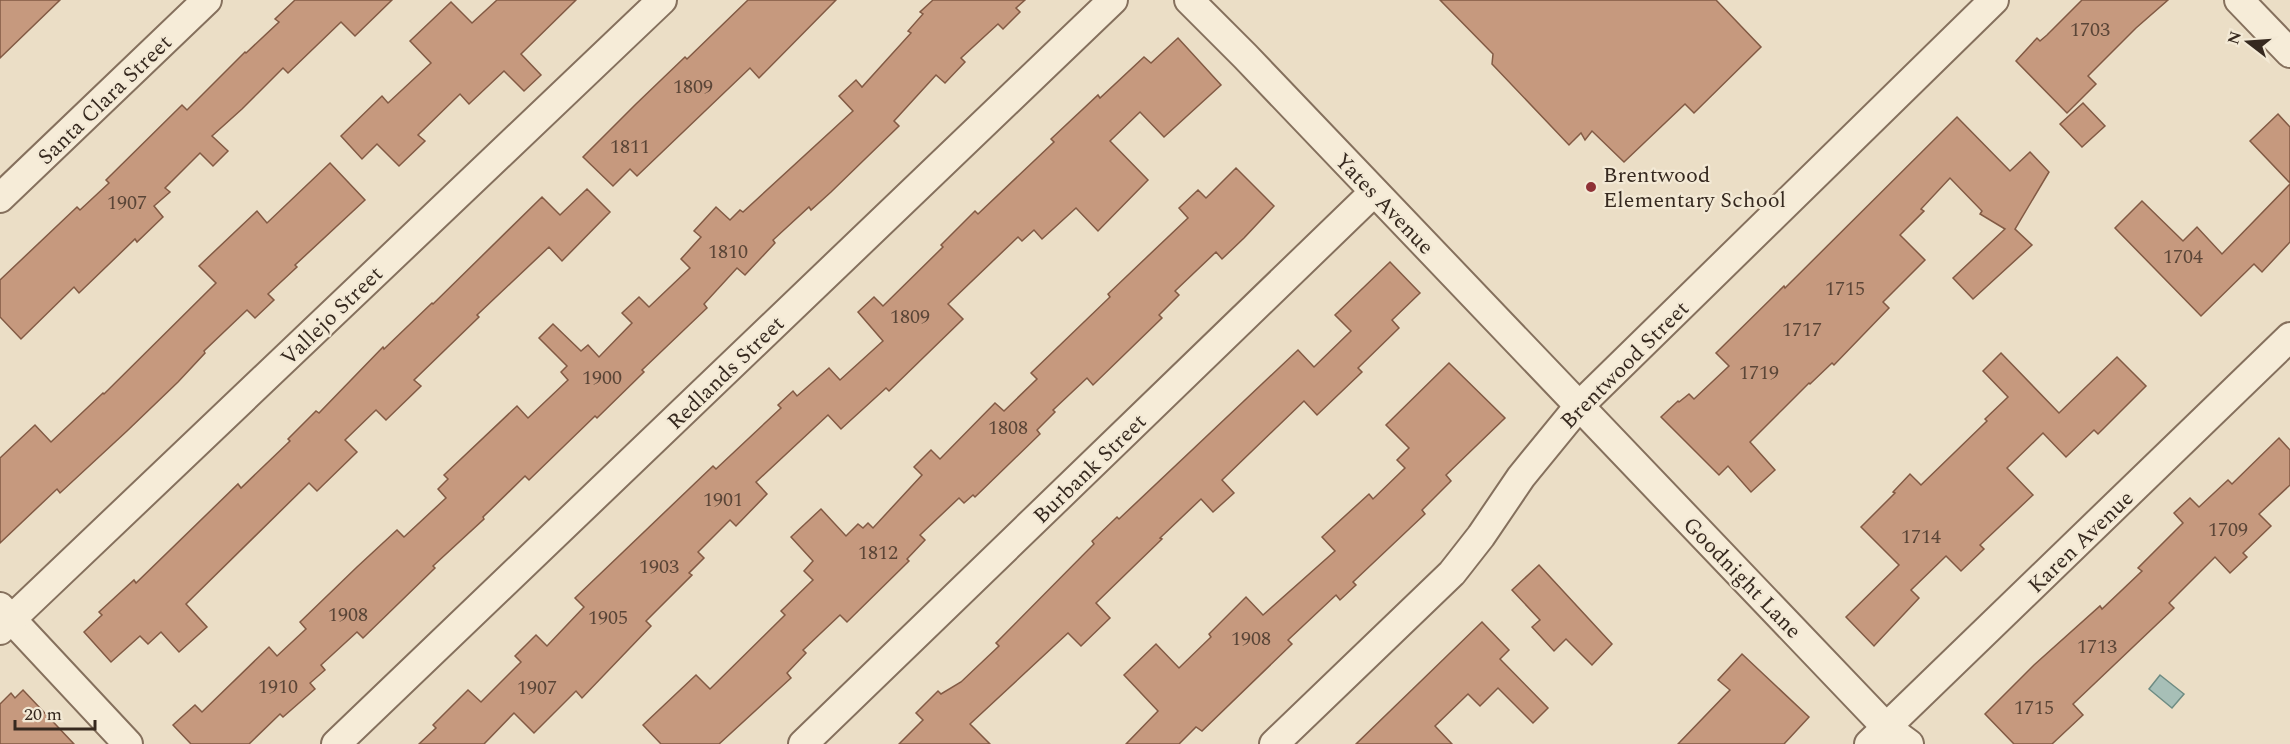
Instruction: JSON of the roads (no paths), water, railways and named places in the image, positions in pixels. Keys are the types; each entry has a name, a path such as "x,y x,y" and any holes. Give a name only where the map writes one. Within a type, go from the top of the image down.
{"street":[{"name":"Santa Clara Street","path":"0,198 207,0"},
{"name":"Vallejo Street","path":"4,619 662,0"},
{"name":"Redlands Street","path":"336,744 1113,0"},
{"name":"Yates Avenue","path":"1189,0 1580,406"},
{"name":"Brentwood Street","path":"1274,744 1452,573 1481,536 1521,477 1580,406 1994,0"},
{"path":"2239,0 2290,53"},
{"name":"Burbank Street","path":"803,744 1374,192"},
{"name":"Karen Avenue","path":"1878,736 2290,337"},
{"name":"Goodnight Lane","path":"1580,406 1878,736 1909,744"},
{"path":"4,619 128,744"}],"water":[{"path":"2160,675 2184,694 2172,708 2149,689"}],"place":[{"name":"Brentwood Elementary School","path":"1591,187"}]}
